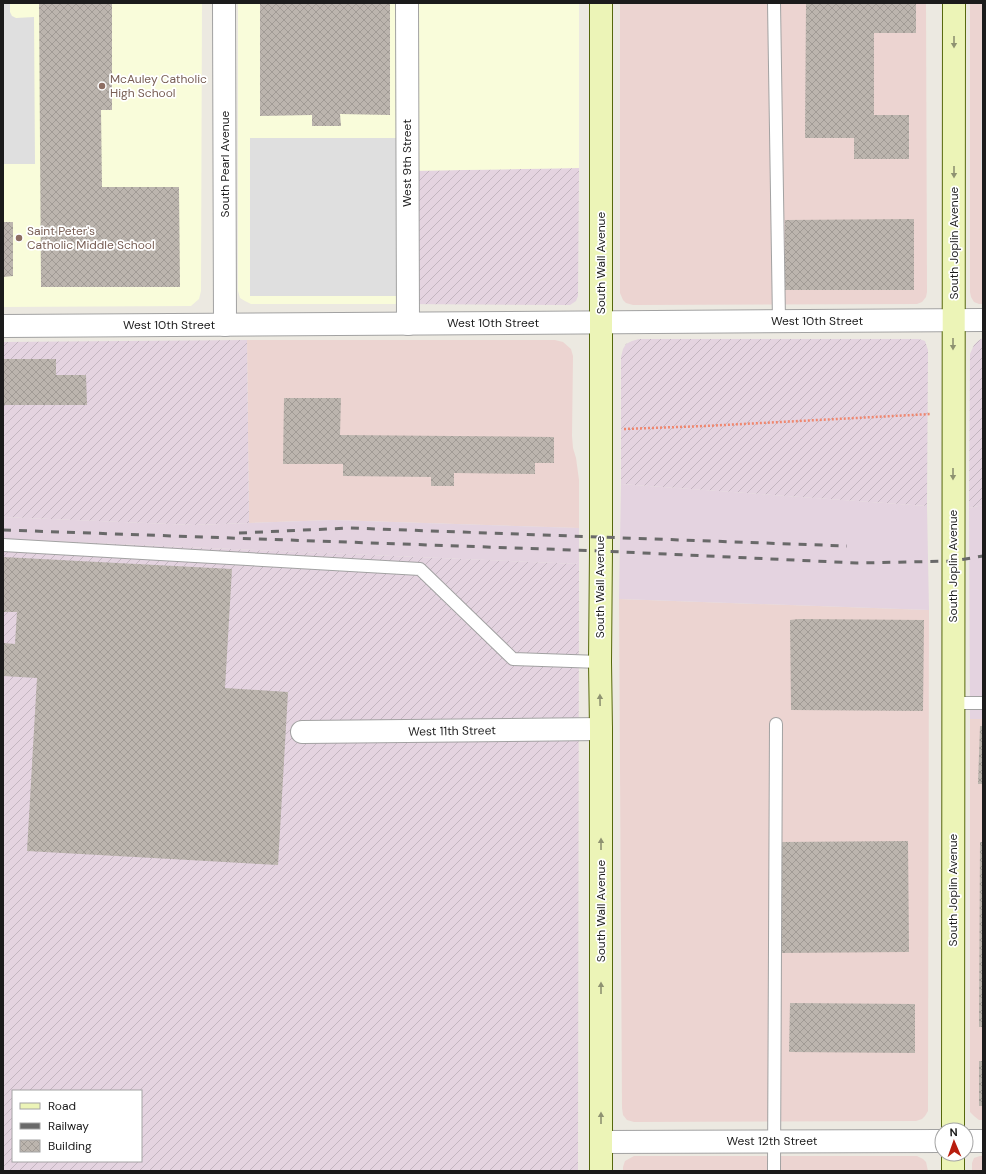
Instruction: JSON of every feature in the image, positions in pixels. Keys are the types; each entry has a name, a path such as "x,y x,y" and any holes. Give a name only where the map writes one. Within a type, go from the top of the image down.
{"street":[{"name":"South Pearl Avenue","path":"224,3 225,325"},
{"name":"West 9th Street","path":"407,3 408,324"},
{"name":"South Wall Avenue","path":"601,3 601,1171"},
{"name":"South Joplin Avenue","path":"953,1122 954,3"},
{"name":"West 10th Street","path":"3,326 983,320"},
{"name":"West 11th Street","path":"302,732 601,729"},
{"name":"West 12th Street","path":"601,1142 934,1141"}],"lane":[{"path":"774,3 779,321"},
{"path":"3,545 420,569 513,660 600,662"},
{"path":"953,703 983,703"},
{"path":"774,1171 776,724"}],"path":[{"path":"601,429 705,426 953,413"}],"shaded area":[{"name":"McAuley Catholic High School","path":"3,3 202,3 201,291 199,299 191,306 3,307"},
{"path":"3,3 10,3 10,12 12,16 16,18 34,17 35,164 3,164"},
{"path":"238,3 579,3 579,168 401,171 402,304 251,304 240,298 238,291"},
{"path":"620,3 926,3 927,292 926,297 922,302 917,304 633,305 626,303 620,293"},
{"path":"970,3 983,3 983,304 974,302 970,292"},
{"path":"982,3 983,170 981,170"},
{"path":"250,138 398,138 398,296 250,296"},
{"path":"579,168 578,296 576,301 570,305 402,304 401,171"},
{"path":"983,338 983,505 969,508 970,354 974,345"},
{"path":"639,339 919,339 925,341 928,350 927,506 621,484 621,357 626,344"},
{"path":"247,340 555,340 563,342 571,349 573,356 572,436 579,480 579,528 332,520 249,523"},
{"path":"247,340 249,523 194,525 3,517 3,342"},
{"path":"621,484 927,506 929,610 619,599"},
{"path":"983,505 983,719 970,719 969,508"},
{"path":"3,517 194,525 332,520 579,528 579,564 3,539"},
{"path":"3,539 579,564 578,1171 3,1171"},
{"path":"619,599 929,610 928,1111 922,1119 916,1121 634,1122 627,1120 623,1115"},
{"path":"970,719 983,719 983,1120 979,1120 970,1112"},
{"path":"634,1156 917,1156 926,1162 928,1171 623,1171 625,1161"},
{"path":"983,1156 983,1171 972,1171 972,1163 974,1162 974,1158"}],"building":[{"path":"39,3 112,3 112,110 101,110 102,187 179,187 180,287 41,287"},
{"path":"260,3 390,3 390,115 340,114 341,126 312,126 312,115 260,116"},
{"path":"806,3 916,3 916,33 874,33 874,115 909,115 909,159 854,159 854,138 805,138"},
{"path":"914,219 914,290 785,290 785,220"},
{"path":"3,222 13,222 13,276 3,277"},
{"path":"3,359 56,359 56,375 86,375 87,405 3,405"},
{"path":"284,398 341,398 340,435 554,437 554,463 535,463 535,474 454,473 454,486 431,486 431,477 343,476 343,464 283,464"},
{"path":"3,557 232,569 225,688 288,692 278,865 27,851 37,678 3,676 4,643 15,644 17,612 3,612"},
{"path":"790,620 924,620 923,711 791,710"},
{"path":"980,726 983,726 983,784 978,784"},
{"path":"908,841 909,952 781,953 780,842"},
{"path":"980,842 983,842 983,1027 979,1027"},
{"path":"790,1003 915,1004 915,1053 789,1052"},
{"path":"979,1061 983,1061 983,1106 979,1106"}],"railway":[{"path":"239,533 350,528 847,546"},
{"path":"3,530 601,551 857,563 953,561 983,556"}],"place":[{"name":"McAuley Catholic High School","path":"102,86"},
{"name":"Saint Peter's Catholic Middle School","path":"19,238"}]}
